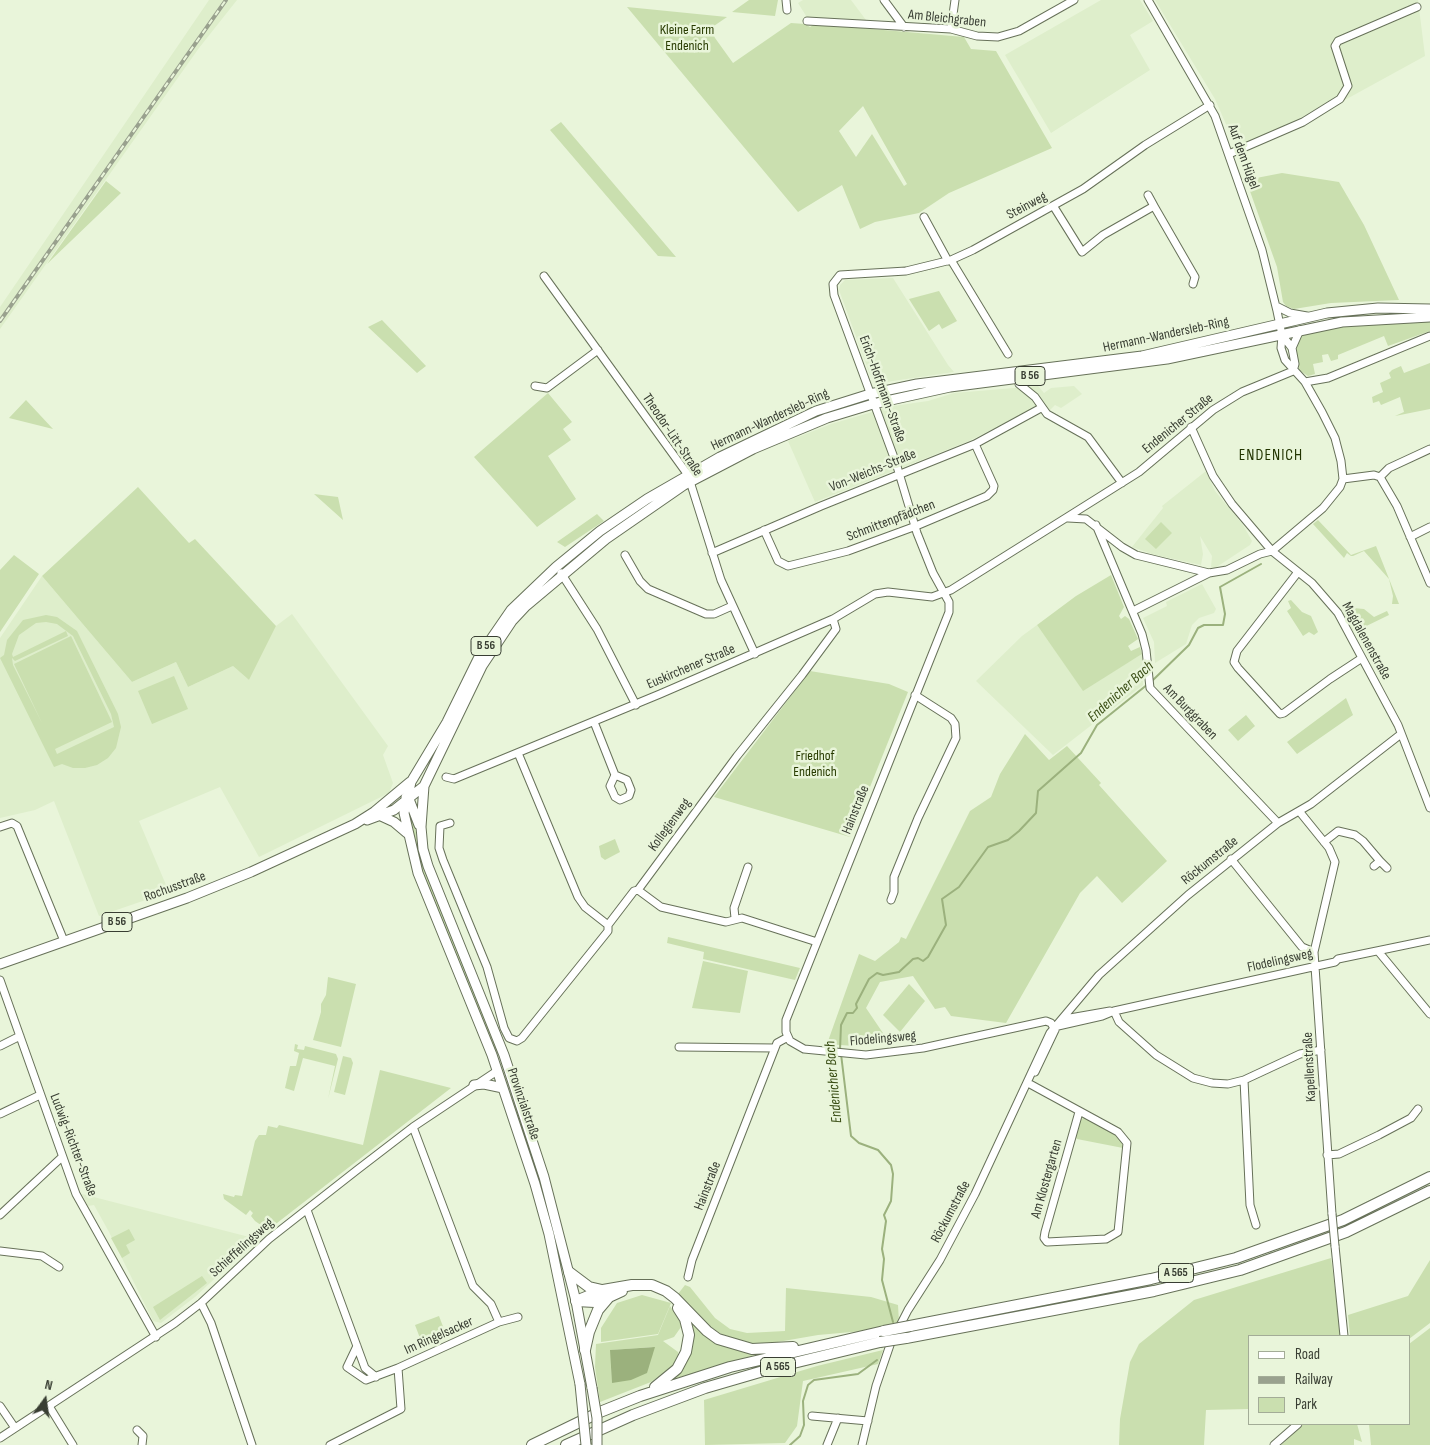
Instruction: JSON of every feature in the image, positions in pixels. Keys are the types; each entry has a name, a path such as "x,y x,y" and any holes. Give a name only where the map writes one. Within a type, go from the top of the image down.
{"highway":[{"name":"A 565","path":"532,1445 600,1412 640,1396 730,1367 884,1331 1151,1279 1236,1258 1343,1220 1430,1177"},
{"name":"A 565","path":"566,1445 633,1415 705,1388 777,1367 884,1345 906,1338 1154,1291 1240,1270 1346,1232 1430,1191"},
{"path":"569,1272 589,1287 606,1294"},
{"path":"576,1301 595,1302 606,1294 633,1288 652,1290 665,1293 707,1331 730,1344 752,1349 814,1347"},
{"path":"586,1350 592,1321 606,1294"},
{"path":"640,1396 667,1379 678,1369 686,1352 689,1335 682,1308"}],"main road":[{"name":"Hermann-Wandersleb-Ring","path":"411,782 447,722 490,639 511,610 556,567 619,517 816,411 870,394 917,384 1142,356 1310,316 1357,310 1430,309"},
{"name":"Hermann-Wandersleb-Ring","path":"424,786 496,643 518,614 606,539 689,478 806,426 873,404 976,382 1097,370 1174,358 1300,330 1359,320 1430,317"},
{"name":"Rochusstraße","path":"355,824 411,782"},
{"name":"Provinzialstraße","path":"411,782 407,800 407,833 418,873 497,1071 535,1184 549,1234 580,1384 586,1445"},
{"name":"Rochusstraße","path":"0,964 206,891 355,824 381,816 407,800 424,786"},
{"name":"Provinzialstraße","path":"424,786 421,827 423,848 428,866 504,1055 544,1177 569,1272 586,1350 597,1418 597,1445"},
{"path":"394,796 407,800 416,822 421,827"},
{"path":"381,816 394,822 407,833"},
{"path":"504,1055 497,1071 513,1083"},
{"path":"474,1085 484,1084 503,1088"},
{"path":"562,1292 568,1298 576,1301 566,1311"}],"street":[{"path":"786,0 788,10"},
{"path":"884,0 904,27"},
{"path":"951,29 954,0"},
{"name":"Am Bleichgraben","path":"807,21 951,29 977,36 1009,34 1074,0"},
{"name":"Auf dem Hügel","path":"1148,0 1210,105 1262,250 1282,335"},
{"path":"1229,154 1303,122 1340,100 1348,86 1335,46 1338,41 1417,7"},
{"name":"Steinweg","path":"836,278 840,275 906,271 950,260 1083,190 1145,145 1210,105"},
{"path":"1148,195 1196,277 1193,284"},
{"path":"1054,206 1082,252 1104,236 1154,206"},
{"path":"924,217 1008,354"},
{"name":"Theodor-Litt-Straße","path":"544,276 689,478 712,553 732,606 755,654"},
{"name":"Erich-Hoffmann-Straße","path":"836,278 833,284 834,295 933,573 944,592"},
{"path":"1276,306 1290,313 1310,316"},
{"path":"1292,348 1300,330"},
{"path":"1282,335 1292,348 1295,364 1293,371"},
{"path":"1133,611 1210,573 1227,570 1260,554 1272,551 1323,508 1340,487 1343,479 1335,438 1305,382 1285,360 1281,348 1282,335"},
{"path":"1305,382 1328,378 1430,336"},
{"path":"535,386 547,388 598,350"},
{"name":"Endenicher Straße","path":"944,592 964,582 1139,472 1191,427 1242,392 1293,371"},
{"path":"1019,384 1035,397 1041,408 1088,437 1122,483"},
{"name":"Von-Weichs-Straße","path":"712,553 898,474 975,444 1041,408"},
{"name":"Magdalenenstraße","path":"1191,427 1221,489 1272,551 1324,594 1338,613 1398,725 1430,808"},
{"name":"Schmittenpfädchen","path":"764,530 778,561 788,566 848,551 916,526 987,496 994,490 994,486 975,444"},
{"path":"1380,477 1389,468 1430,449"},
{"path":"1343,479 1374,474 1380,477 1393,498 1430,583"},
{"path":"1084,506 1086,519"},
{"path":"1067,518 1086,519 1096,525 1115,542 1136,554 1210,573"},
{"name":"Am Burggraben","path":"1096,525 1133,611 1146,650 1149,684 1278,823"},
{"path":"1410,537 1430,527"},
{"path":"625,556 640,581 648,589 706,614 714,614 732,606"},
{"path":"556,567 598,629 636,704"},
{"path":"1298,572 1261,618 1234,656 1234,662 1238,668 1280,714 1362,658"},
{"name":"Euskirchener Straße","path":"446,777 454,779 755,654 833,619 870,596 881,593 932,597 944,592"},
{"name":"Hainstraße","path":"788,1037 786,1020 949,612 949,602 944,592"},
{"name":"Kollegienweg","path":"450,823 440,826 439,848 487,967 504,1028 509,1038 516,1041 522,1038 599,942 608,930 608,925 634,891 638,890 714,786 833,634 836,629 833,619"},
{"path":"891,900 894,892 894,877 918,818 956,738 955,724 951,718 915,695"},
{"path":"594,722 615,775"},
{"name":"Röckumstraße","path":"862,1445 884,1345 940,1260 962,1221 1028,1083 1046,1039 1057,1028 1098,975 1231,859 1278,823 1299,811 1401,734"},
{"path":"518,753 578,897 585,907 608,925"},
{"name":"Kapellenstraße","path":"1299,811 1333,854 1334,871 1314,952 1327,1156 1344,1335"},
{"path":"0,827 12,823 17,826 64,940"},
{"path":"1324,842 1338,832 1346,832 1363,841 1377,863 1387,868"},
{"path":"1231,859 1302,947 1314,952"},
{"path":"735,918 734,908 748,867"},
{"path":"638,890 662,907 726,922 735,918 751,920 817,942"},
{"name":"Flodelingsweg","path":"1057,1028 1070,1018 1085,1014 1114,1011 1335,962 1339,964 1356,960 1378,951 1430,940"},
{"path":"1378,951 1430,1014"},
{"name":"Ludwig-Richter-Straße","path":"0,980 76,1194 156,1337"},
{"path":"1077,1001 1079,1010 1085,1014"},
{"path":"1114,1011 1119,1022 1164,1062 1184,1073 1212,1084 1228,1084 1244,1080 1300,1054 1321,1050"},
{"name":"Flodelingsweg","path":"788,1037 794,1045 804,1049 840,1054 897,1053 1036,1023 1057,1028 1114,1011"},
{"path":"0,1046 20,1036"},
{"path":"679,1047 775,1048 777,1043 788,1037"},
{"name":"Hainstraße","path":"688,1277 692,1260 775,1048"},
{"name":"Schieffelingsweg","path":"0,1438 156,1337 201,1303 269,1239 413,1127 497,1071"},
{"path":"1244,1080 1250,1205 1256,1225"},
{"name":"Am Klostergarten","path":"1028,1083 1118,1132 1127,1143 1119,1228 1115,1235 1106,1239 1047,1242 1044,1238 1045,1232 1079,1112"},
{"path":"0,1114 40,1095"},
{"path":"1327,1156 1339,1154 1379,1135 1410,1118 1418,1109"},
{"path":"413,1127 473,1286 490,1304 499,1322"},
{"path":"0,1215 62,1157"},
{"path":"307,1210 365,1368 376,1377"},
{"path":"0,1251 42,1256 60,1267"},
{"path":"201,1303 211,1323 252,1445"},
{"name":"Im Ringelsacker","path":"330,1445 401,1409 398,1368 499,1322 518,1317"},
{"path":"357,1346 347,1367 366,1380 398,1368"},
{"path":"0,1406 15,1428"},
{"path":"49,1406 73,1445"},
{"path":"812,1416 868,1421"},
{"path":"827,1445 838,1418"},
{"path":"1274,1445 1297,1425"},
{"path":"137,1430 143,1436 142,1445"}],"shaded area":[{"path":"209,0 237,0 199,48 0,329 0,307"},
{"path":"803,0 851,0 866,20 808,19 798,3"},
{"path":"1101,0 1140,0 1153,21 1130,35 1150,70 1051,133 1005,55"},
{"path":"1155,0 1418,0 1425,56 1343,101 1340,94 1291,124 1236,147 1215,99"},
{"path":"893,278 954,372 886,382 870,375 839,290 840,285 845,280"},
{"path":"1038,386 1044,393 1051,388 1074,386 1082,394 1061,408 1055,405 1049,411 1045,403 969,441 815,502 788,441 831,424 893,406 928,401 954,393"},
{"path":"1206,471 1215,491 1243,525 1252,541 1250,545 1215,568 1211,567 1212,556 1200,536 1203,554 1201,565 1155,555 1132,547 1163,508 1162,506"},
{"path":"42,576 132,682 176,662 188,687 233,666 249,680 276,626 292,614 388,746 383,755 393,783 389,793 259,857 220,787 139,821 169,892 99,916 54,801 35,810 0,818 0,638"},
{"path":"1202,584 1216,609 1214,613 1199,618 1192,625 1186,644 1155,663 1154,642 1143,618 1167,606 1166,602"},
{"path":"1037,625 1083,690 1142,654 1143,685 1053,755 976,681 1022,636"},
{"path":"82,1194 257,1239 195,1297 161,1323 153,1321 94,1205 88,1206"},
{"path":"655,1347 647,1373 631,1380 612,1383 610,1350"}],"green space":[{"path":"749,0 778,0 775,16 732,12"},
{"name":"Kleine Farm Endenich","path":"627,7 727,17 711,28 715,38 733,63 791,23 805,24 810,27 815,24 964,37 971,49 996,51 1052,148 949,193 919,213 875,222 860,229 842,185 798,212","holes":["863,106 907,184 904,186 872,134 856,157 839,131"]},
{"path":"561,122 676,257 658,256 550,130"},
{"path":"1282,173 1339,182 1364,225 1399,300 1331,303 1294,309 1286,306 1283,302 1277,267 1246,180"},
{"path":"106,181 121,193 47,264"},
{"path":"939,291 957,321 942,329 939,324 929,331 909,299"},
{"path":"1430,319 1430,331 1388,346 1384,336 1338,355 1338,359 1331,361 1328,354 1322,355 1323,362 1313,364 1315,374 1308,376 1299,370 1296,346 1300,337 1358,322"},
{"path":"382,320 426,366 417,373 368,327"},
{"path":"1430,363 1430,409 1395,416 1404,412 1400,397 1381,405 1379,401 1373,403 1372,397 1383,392 1380,383 1391,378 1389,373 1392,370 1401,366 1404,373"},
{"path":"548,393 572,422 563,429 571,440 548,456 576,499 537,527 474,457"},
{"path":"26,400 53,429 9,418"},
{"path":"138,487 189,543 195,539 276,626 249,680 233,666 188,687 176,662 132,682 42,576"},
{"path":"314,494 338,497 343,520"},
{"path":"597,514 604,521 565,547 557,542"},
{"path":"1318,520 1351,555 1376,546 1399,604 1392,604 1393,596 1389,579 1364,551 1353,556 1351,556 1347,553 1344,558 1313,524"},
{"path":"1161,522 1172,533 1156,549 1145,539"},
{"path":"14,555 39,574 0,632 0,570"},
{"path":"1111,575 1124,607 1119,616 1121,619 1125,616 1129,619 1138,639 1128,646 1131,651 1140,647 1142,654 1083,691 1037,625 1076,596"},
{"path":"1291,600 1302,612 1311,616 1318,632 1314,635 1309,632 1303,636 1287,611 1291,608 1288,601"},
{"path":"1353,608 1364,609 1374,617 1387,611 1389,615 1354,632 1343,613"},
{"path":"46,615 57,617 77,631 118,714 121,727 116,748 108,758 97,765 73,768 62,764 54,767 0,658 4,655 7,640 23,620","holes":["36,623 57,624 73,636 111,714 114,727 57,754 55,749 112,722 71,636 14,664 42,723 13,665 12,658 15,661 68,636 66,631 13,657 12,654 19,635"]},
{"name":"Friedhof Endenich","path":"810,671 889,684 908,692 850,837 714,797"},
{"path":"174,676 188,709 152,724 138,691"},
{"path":"1346,698 1353,715 1297,754 1287,742"},
{"path":"1246,715 1255,726 1238,741 1228,730"},
{"path":"1025,734 1049,760 1067,746 1167,861 1122,903 1097,876 1080,893 1006,1023 951,1016 945,1007 935,1009 913,976 880,982 866,1008 887,1039 885,1042 854,1046 827,1044 859,954 875,961 899,942 901,937 906,939 970,811 991,797 1000,774"},
{"path":"412,812 421,858 498,1050 494,1052 422,870 408,815"},
{"path":"615,839 620,852 605,860 601,857 599,846"},
{"path":"668,937 800,968 795,980 703,959 704,952 667,943"},
{"path":"703,961 748,971 740,1013 692,1008"},
{"path":"328,977 356,984 341,1047 313,1040 321,1012 321,1004 326,995"},
{"path":"909,984 925,1001 900,1032 883,1015"},
{"path":"295,1044 298,1045 297,1049 304,1050 305,1046 336,1054 338,1059 328,1099 335,1066 303,1058 294,1091 285,1088 290,1066 296,1066 299,1053 294,1051"},
{"path":"343,1056 351,1058 353,1063 345,1095 334,1092"},
{"path":"380,1070 451,1088 268,1230 255,1221 251,1216 253,1213 250,1210 246,1215 224,1199 223,1194 234,1197 235,1195 242,1196 255,1141 259,1135 266,1135 268,1126 277,1128 279,1125 363,1145"},
{"path":"1084,1118 1115,1134 1121,1140 1123,1148 1077,1139 1075,1136 1080,1119"},
{"path":"129,1229 135,1240 126,1245 130,1253 122,1258 111,1238"},
{"path":"1331,1258 1341,1335 1248,1335 1248,1409 1206,1410 1204,1445 1119,1445 1120,1419 1130,1362 1139,1344 1194,1300"},
{"path":"1430,1260 1430,1323 1410,1338 1410,1335 1350,1335 1348,1315 1408,1296"},
{"path":"202,1276 207,1283 160,1320 153,1307"},
{"path":"685,1285 690,1287 715,1318 730,1329 747,1333 785,1331 786,1288 871,1297 898,1305 899,1322 863,1331 818,1335 766,1344 746,1343 726,1337 706,1324 678,1294"},
{"path":"642,1295 671,1303 658,1334 601,1342 601,1328 617,1303"},
{"path":"670,1306 680,1320 681,1327 674,1337 663,1341 678,1352 675,1364 651,1382 600,1402 595,1367 596,1344 658,1335","holes":["653,1347 612,1383 611,1350"]},
{"path":"439,1316 447,1337 423,1346 415,1325"},
{"path":"688,1319 698,1326 762,1353 667,1381 681,1368"},
{"path":"1430,1328 1430,1445 1371,1445 1369,1425 1410,1425 1410,1343"},
{"path":"883,1350 878,1364 803,1381 797,1426 785,1443 705,1445 704,1400 817,1366"},
{"path":"1303,1425 1357,1425 1362,1442 1354,1439 1354,1445 1281,1445"}],"waterway":[{"name":"Endenicher Bach","path":"1152,681 1189,645 1198,628 1204,625 1223,625 1225,614 1220,587 1261,564"},
{"name":"Endenicher Bach","path":"840,1050 841,1025 847,1013 853,1013 857,1008 856,1004 869,979 877,973 883,975 899,972 913,959 918,958 923,961 928,957 946,925 942,899 959,887 988,847 1008,840 1019,831 1036,813 1038,791 1081,753 1097,725 1148,684"},
{"path":"841,1054 851,1136 859,1143 878,1150 891,1165 893,1174 891,1201 884,1215 886,1221 882,1249 884,1259 882,1280 893,1322"},
{"path":"790,1445 800,1436 804,1425 803,1401 808,1385 814,1380 858,1374 877,1360"}],"railway":[{"path":"0,321 226,0"}],"district":[{"name":"ENDENICH","path":"1271,456"}]}
